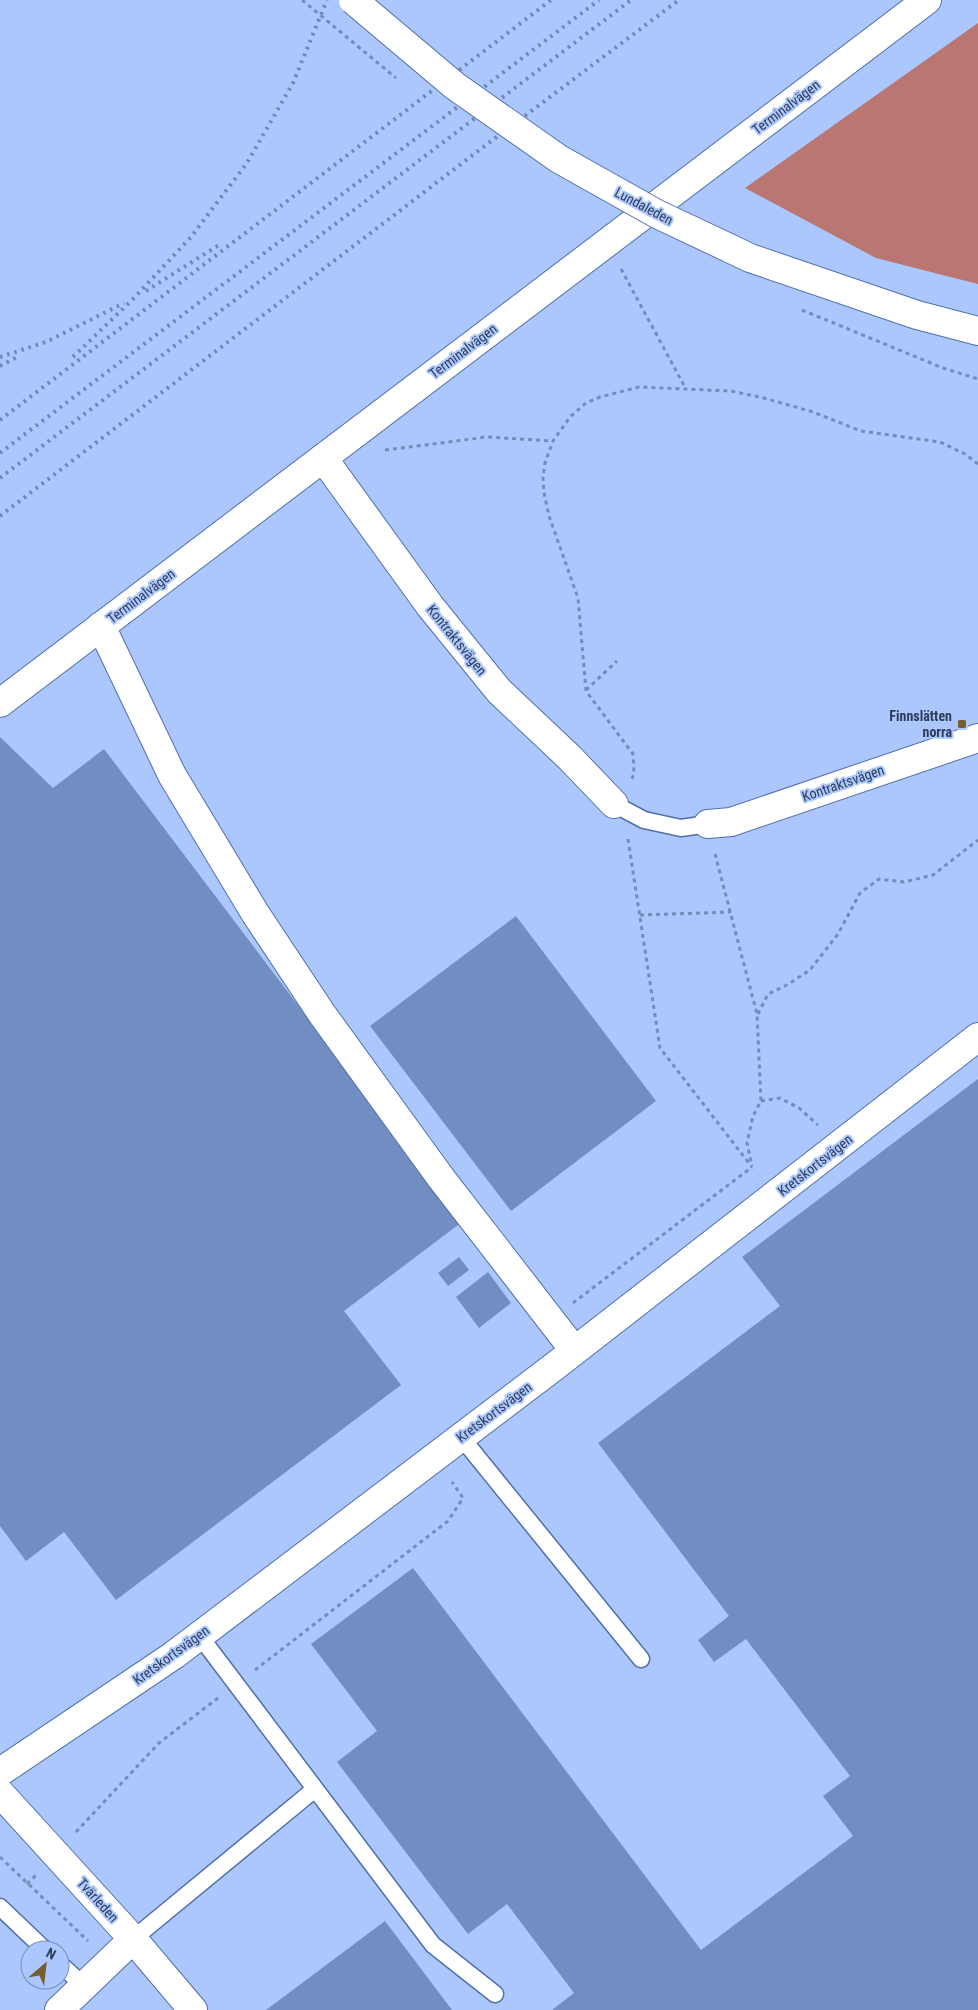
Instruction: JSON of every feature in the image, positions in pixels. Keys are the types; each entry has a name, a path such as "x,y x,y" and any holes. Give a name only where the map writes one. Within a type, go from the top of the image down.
{"street":[{"name":"Lundaleden","path":"353,0 455,86 559,160 657,214 750,258 917,315 978,331"},
{"name":"Terminalvägen","path":"0,703 927,0"},
{"name":"Kontraktsvägen","path":"323,458 430,606 499,692 619,807"},
{"path":"101,626 172,776 255,913 334,1030 441,1178 574,1350"},
{"name":"Kontraktsvägen","path":"708,824 731,822 978,738"},
{"name":"Kretskortsvägen","path":"0,1772 174,1655 839,1147 978,1037"},
{"name":"Tvärleden","path":"0,1793 133,1939 193,2010"},
{"path":"59,2010 133,1939"}],"lane":[{"path":"619,807 644,820 681,828 708,824"},
{"path":"460,1437 641,1659"},
{"path":"199,1635 433,1945 495,1994"},
{"path":"133,1939 315,1789"},
{"path":"0,1907 35,1940"},
{"path":"70,1973 84,1986"}],"path":[{"path":"607,242 687,389"},
{"path":"793,306 943,368 978,379"},
{"path":"752,1167 660,1048 640,915 619,807 634,773 633,754 586,690 578,598 549,516 544,492 543,477 545,463 553,441 570,417 586,403 600,397 639,387 731,391 764,398 813,412 861,431 940,442 965,454 978,464"},
{"path":"382,450 487,438 553,441"},
{"path":"586,690 617,661"},
{"path":"708,824 757,1014 761,1100 753,1116 747,1143 752,1167"},
{"path":"757,1014 768,994 787,985 810,970 838,934 860,893 879,879 904,882 933,875 978,840"},
{"path":"640,915 731,912"},
{"path":"761,1100 780,1098 799,1108 839,1147"},
{"path":"551,1320 752,1167"},
{"path":"0,1857 27,1884"}],"shaded area":[{"path":"978,23 978,284 876,258 745,188"}],"building":[{"path":"0,737 53,788 104,749 462,1222 344,1311 401,1385 116,1600 64,1532 26,1561 0,1526"},
{"path":"516,916 656,1101 511,1211 370,1026"},
{"path":"978,1079 978,2010 552,2010 574,1993 507,1904 468,1934 337,1762 377,1731 311,1644 413,1568 701,1950 853,1836 823,1796 850,1776 746,1639 714,1662 698,1640 729,1616 598,1443 780,1306 742,1257"},
{"path":"459,1257 469,1270 448,1286 438,1273"},
{"path":"488,1272 511,1303 479,1328 456,1297"},
{"path":"385,1921 452,2010 266,2010"}],"railway":[{"path":"73,357 134,298 191,237 247,163 293,83 327,0"},
{"path":"0,420 551,0"},
{"path":"0,453 599,0"},
{"path":"0,478 631,0"},
{"path":"0,516 679,0"},
{"path":"146,291 222,243"},
{"path":"0,357 46,342 124,303"},
{"path":"0,366 19,356"}],"place":[{"name":"Finnslätten norra","path":"962,724"}]}
